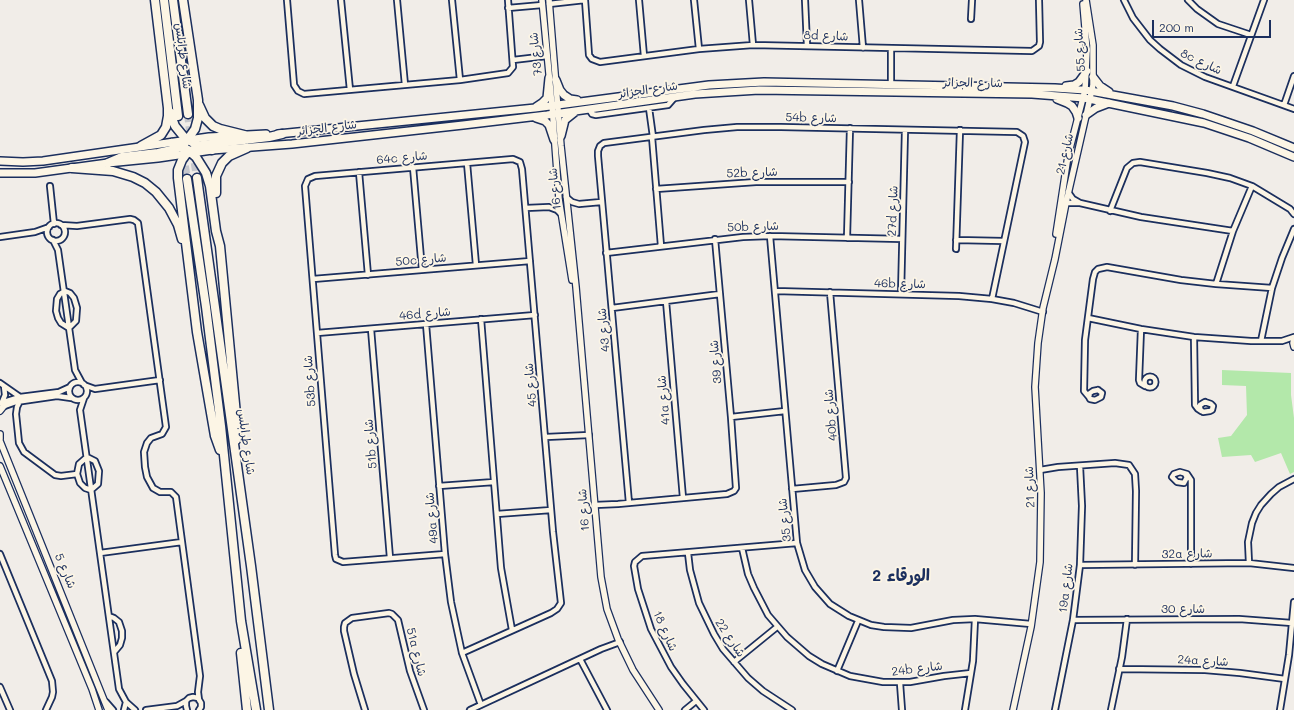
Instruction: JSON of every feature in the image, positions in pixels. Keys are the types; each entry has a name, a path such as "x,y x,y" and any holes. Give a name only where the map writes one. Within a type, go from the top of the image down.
{"highway":[{"path":"141,146 157,138 163,132 167,122 168,108 155,0"},
{"name":"شارع طرابلس","path":"164,0 178,116"},
{"name":"شارع طرابلس","path":"173,0 188,114"},
{"path":"183,0 198,100 203,114 210,124 220,129 244,135"},
{"path":"198,100 197,122 188,149 180,164 178,174 203,372 215,436 224,460"},
{"path":"168,108 176,128 181,134 188,149 199,161 208,177 220,246"},
{"path":"108,163 122,157 188,149 206,144 274,137 282,134"},
{"path":"172,143 188,149"},
{"path":"198,146 212,150"},
{"path":"234,446 237,425 220,246 221,232 215,185 217,171 228,156 247,148"},
{"path":"72,168 100,169 119,172 139,180 151,187 163,200 174,216 188,255"},
{"name":"شارع طرابلس","path":"197,178 251,566 269,710"},
{"name":"شارع طرابلس","path":"187,179 206,307 221,426 240,620 256,710"},
{"path":"240,620 247,710"}],"main road":[{"path":"1055,88 1076,84 1081,80 1087,71"},
{"path":"1093,78 1104,89 1113,94"},
{"path":"553,79 564,95 581,101"},
{"path":"535,108 546,98 553,79"},
{"name":"شارع الجزائر","path":"188,149 244,135 282,134 535,108 555,104 732,83 764,82 1055,88 1088,95 1110,103 1204,123 1249,138 1293,158"},
{"name":"شارع الجزائر","path":"188,149 212,150 247,148 556,114 711,92 759,90 1032,94 1051,96 1113,94 1173,106 1203,114 1254,131 1294,148"},
{"path":"1051,96 1070,105 1076,112 1078,118"},
{"path":"1086,115 1110,103"},
{"path":"560,136 565,120 577,110"},
{"path":"528,117 542,119 547,122 551,128 554,140"},
{"path":"0,161 23,162 54,160 141,146 172,143"},
{"path":"0,173 35,173 108,163"}],"street":[{"path":"287,0 294,85 298,91 304,94 499,76 508,73 513,67 508,0"},
{"path":"341,0 350,90"},
{"path":"397,0 405,85"},
{"path":"452,0 460,80"},
{"path":"549,2 585,0"},
{"name":"8d شارع","path":"585,0 589,55 595,61 604,62 699,49 753,45 1032,50 1039,46 1039,0"},
{"path":"639,0 644,56"},
{"path":"694,0 699,49"},
{"path":"749,0 753,45"},
{"path":"804,0 807,45"},
{"path":"859,0 864,48"},
{"path":"971,19 972,0"},
{"name":"شارع 55","path":"1084,0 1088,95"},
{"name":"شارع 55","path":"1084,0 1093,45 1093,78 1088,95"},
{"name":"8c شارع","path":"1124,0 1133,18 1142,30 1160,50 1170,58 1192,72 1294,109"},
{"path":"1188,0 1197,9 1218,24 1251,34"},
{"path":"1233,86 1264,0"},
{"name":"شارع 73","path":"549,2 555,104"},
{"path":"508,8 542,3"},
{"name":"شارع 73","path":"542,3 547,56 553,79"},
{"path":"891,84 892,48"},
{"path":"512,60 547,56"},
{"path":"1284,105 1294,76"},
{"name":"شارع 21","path":"1013,710 1031,626 1040,563 1042,516 1035,401 1037,350 1043,310 1086,115 1088,95"},
{"name":"شارع 21","path":"1054,262 1068,156 1078,118 1088,95"},
{"path":"589,109 592,114 596,115 649,108 669,105 675,97"},
{"name":"شارع 16","path":"555,104 568,213 601,577 607,608 619,641 633,670 659,710"},
{"path":"649,108 661,246"},
{"name":"شارع 16","path":"556,114 554,140 559,199 572,284 576,296"},
{"name":"54b شارع","path":"598,156 600,146 604,143 737,127 1017,132 1025,138 1025,145 1004,241"},
{"path":"848,238 850,128"},
{"name":"27d شارع","path":"901,294 905,130"},
{"path":"956,249 960,130"},
{"name":"شارع 43","path":"598,156 629,503"},
{"name":"64c شارع","path":"305,190 306,182 312,177 413,167 509,160"},
{"name":"شارع 45","path":"509,160 517,160 522,165 555,554 562,599 560,606 551,613 512,630"},
{"path":"1110,211 1127,168 1129,165 1136,162 1219,175 1252,186 1290,209 1294,214"},
{"path":"467,163 476,265"},
{"path":"413,167 422,270"},
{"path":"359,172 368,274"},
{"name":"52b شارع","path":"656,189 756,182 849,182"},
{"path":"1063,185 1063,200 1066,203 1080,203 1110,211 1171,223 1233,231"},
{"path":"50,186 54,224"},
{"path":"1216,284 1233,231 1252,186"},
{"name":"53b شارع","path":"305,190 334,552 336,559 347,562 390,558"},
{"path":"1068,192 1080,203"},
{"path":"566,197 572,202 578,204 602,202"},
{"path":"549,207 559,199"},
{"path":"568,213 578,204"},
{"path":"526,208 549,207 554,208 561,214"},
{"path":"0,237 35,232 54,224 77,226 130,219 138,223 166,429 162,434 151,438 147,443 144,452 145,467 149,481 155,490 160,492 170,491 175,495 200,676 198,690 201,704 200,710"},
{"path":"58,250 64,230 61,225"},
{"path":"52,240 58,241 77,226"},
{"path":"48,235 49,227"},
{"path":"1261,341 1272,288 1294,228"},
{"path":"35,232 48,235 58,250 75,370 86,389 85,397 80,410"},
{"name":"50b شارع","path":"606,253 743,237 770,236 902,239"},
{"name":"شارع 35","path":"770,236 797,543 803,566 815,587 830,604 858,621 871,625 910,628 953,620 976,619 1013,622 1031,626"},
{"name":"شارع 39","path":"683,498 731,494 736,488 715,240"},
{"path":"956,240 1004,241 992,299"},
{"name":"50c شارع","path":"313,279 530,261"},
{"path":"1085,384 1093,391 1100,391 1102,395 1101,397 1095,400 1090,399 1084,391 1085,346 1088,318 1094,275 1098,269 1103,267 1112,267 1173,279 1272,288"},
{"path":"65,291 72,296 78,308 76,321 70,328"},
{"path":"65,291 60,294 57,299 56,311 61,323 70,328"},
{"name":"46b شارع","path":"775,291 959,296 992,299 1043,310"},
{"name":"40b شارع","path":"792,488 836,485 840,484 846,478 830,292"},
{"path":"612,308 720,294"},
{"name":"41a شارع","path":"666,301 683,498"},
{"name":"46d شارع","path":"317,333 535,315"},
{"path":"1088,318 1141,329 1194,337 1261,341 1282,341 1294,338 1294,346 1282,341"},
{"path":"462,653 512,630 502,568 481,320"},
{"name":"49a شارع","path":"426,324 445,554 451,602 462,653 481,705"},
{"name":"51b شارع","path":"371,329 390,558"},
{"path":"1139,368 1147,377 1154,378 1156,383 1152,387 1145,386 1140,383 1139,380 1139,368 1141,329"},
{"path":"1194,337 1194,394 1195,405 1198,410 1201,411 1208,412 1212,410 1213,408 1211,404 1204,403 1194,394"},
{"path":"75,370 68,392 80,410 115,651 119,689 126,702 135,710"},
{"path":"1145,386 1144,382 1147,377"},
{"path":"2,404 59,392 76,382 95,389 160,380"},
{"path":"2,385 20,399 57,396 79,400 95,389"},
{"path":"0,411 5,395 2,385"},
{"path":"1089,397 1090,393 1093,391"},
{"path":"20,399 16,407 19,443 26,454 57,476 77,474"},
{"path":"1201,411 1200,405 1204,403"},
{"path":"2,404 12,408 16,414"},
{"path":"731,417 785,411"},
{"path":"546,437 588,433"},
{"path":"0,434 0,440"},
{"name":"شارع 5","path":"0,440 108,710"},
{"path":"87,456 79,464 77,474 80,483 85,488 91,490"},
{"path":"87,456 96,462 99,471 98,484 91,490"},
{"path":"1040,468 1120,463 1129,465 1135,474 1136,485 1135,565"},
{"name":"شارع 5","path":"0,466 100,710"},
{"name":"19a شارع","path":"1054,710 1073,620 1080,565 1082,506 1080,466"},
{"path":"1191,492 1187,486 1174,481 1173,475 1178,472 1189,476 1191,480 1191,492 1191,564"},
{"path":"1182,483 1187,479 1185,474"},
{"path":"1249,563 1249,532 1256,514 1261,505 1271,494 1279,487 1294,479"},
{"path":"439,486 494,482"},
{"path":"595,506 683,498"},
{"path":"497,514 552,510"},
{"path":"100,553 182,542"},
{"path":"688,552 797,543"},
{"name":"24b شارع","path":"742,548 748,574 764,608 776,627 809,656 837,671 867,680 900,682 971,673"},
{"name":"شارع 18","path":"688,552 638,558 634,566 638,589 644,609 667,660 683,684 704,710"},
{"name":"شارع 22","path":"688,552 694,586 706,619 723,649 748,678 763,691 792,710"},
{"path":"0,554 52,681 52,697 46,710"},
{"path":"390,558 445,554"},
{"name":"32a شارع","path":"1080,565 1249,563 1294,568"},
{"path":"1280,710 1294,602"},
{"name":"51a شارع","path":"365,710 354,674 344,627 345,623 352,618 389,613 396,616 399,624 410,671 424,710"},
{"path":"109,616 119,622 122,632 120,645 115,651"},
{"path":"965,710 971,673 976,619"},
{"path":"1110,710 1119,669 1127,619"},
{"name":"شارع 30","path":"1073,620 1239,619 1292,623"},
{"path":"837,671 858,621"},
{"path":"734,662 776,627"},
{"path":"470,710 619,641"},
{"path":"580,659 604,709"},
{"name":"24a شارع","path":"1119,669 1205,670 1285,679"},
{"path":"900,682 902,710"},
{"path":"0,687 10,710"},
{"path":"146,710 177,706 190,698 198,690"},
{"path":"190,698 195,697 200,700"},
{"path":"162,710 178,708 187,710 186,701"},
{"path":"685,710 696,701"},
{"path":"106,702 112,710"},
{"path":"124,710 126,702"}],"green space":[{"path":"1222,370 1291,373 1291,395 1294,418 1294,472 1290,474 1281,453 1255,462 1251,455 1222,457 1218,438 1231,436 1247,415 1246,386 1222,385"}],"tunnel":[{"path":"188,114 191,139"},
{"path":"193,151 197,178"},
{"path":"183,154 187,179"}],"district":[{"name":"الورقاء 2","path":"901,576"}]}
